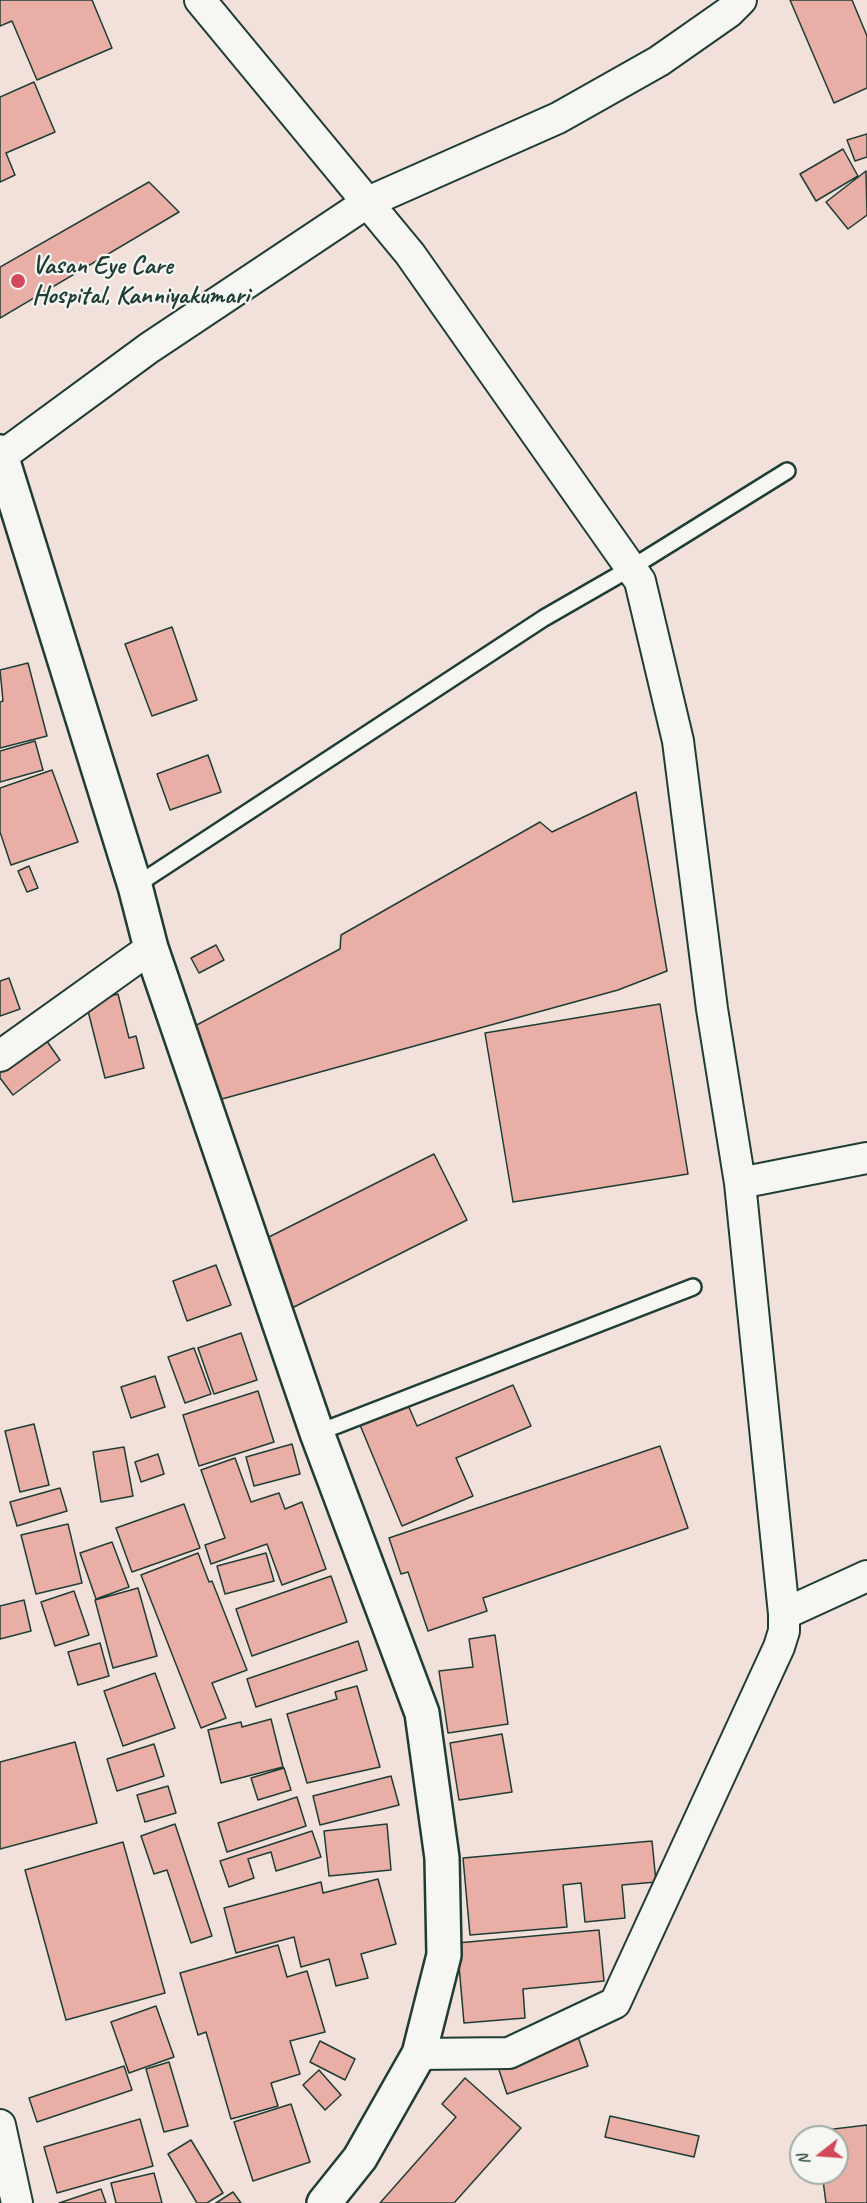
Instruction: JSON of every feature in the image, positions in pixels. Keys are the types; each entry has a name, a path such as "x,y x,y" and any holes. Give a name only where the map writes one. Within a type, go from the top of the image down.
{"highway":[{"path":"1,454 8,505 135,886 151,948 317,1433 422,1713 442,1858 444,1955 419,2054 360,2158 324,2203"}],"street":[{"path":"200,0 410,254 640,581 678,741 712,1008 740,1183 784,1614 784,1631 779,1647 615,2003 510,2054 419,2054"},
{"path":"1,454 149,348 368,202 558,118 659,61 729,12 741,0"},
{"path":"0,1056 151,948"},
{"path":"740,1183 867,1158"},
{"path":"784,1614 867,1576"},
{"path":"0,2125 18,2203"}],"lane":[{"path":"135,886 544,618 631,568 787,471"},
{"path":"317,1433 693,1287"}],"building":[{"path":"0,0 92,0 112,48 37,80 12,21 0,26"},
{"path":"790,0 852,0 867,36 867,88 834,103"},
{"path":"34,82 55,132 6,153 15,175 0,182 0,97"},
{"path":"867,134 867,157 855,161 847,140"},
{"path":"843,149 858,176 816,201 800,174"},
{"path":"866,171 867,215 848,229 826,202"},
{"path":"149,182 179,212 0,318 0,267"},
{"path":"172,627 197,700 152,716 125,644"},
{"path":"28,663 47,736 0,748 0,702 3,701 0,670"},
{"path":"35,741 43,770 0,782 0,751"},
{"path":"208,755 221,792 170,810 157,774"},
{"path":"52,770 78,842 11,865 0,832 0,788"},
{"path":"636,792 667,971 618,990 222,1099 191,1028 340,949 341,935 540,822 552,832"},
{"path":"29,866 38,888 27,892 18,871"},
{"path":"216,945 224,960 199,973 191,958"},
{"path":"9,978 20,1009 0,1016 0,981"},
{"path":"118,994 129,1038 136,1036 144,1068 105,1078 86,1003"},
{"path":"660,1004 688,1174 513,1202 485,1033"},
{"path":"44,1037 60,1060 13,1095 0,1078 0,1070"},
{"path":"434,1154 467,1220 292,1308 259,1242"},
{"path":"216,1265 231,1305 187,1321 173,1281"},
{"path":"241,1333 257,1380 214,1394 198,1348"},
{"path":"194,1348 211,1394 185,1403 168,1357"},
{"path":"155,1376 165,1407 131,1418 121,1387"},
{"path":"513,1385 531,1426 456,1458 473,1496 402,1526 360,1425 408,1405 417,1426"},
{"path":"258,1391 274,1442 199,1466 183,1415"},
{"path":"34,1424 49,1485 20,1492 5,1431"},
{"path":"292,1444 300,1474 254,1486 246,1457"},
{"path":"660,1446 688,1528 483,1598 487,1611 428,1631 408,1572 401,1574 389,1538"},
{"path":"124,1447 133,1496 101,1502 93,1452"},
{"path":"158,1454 164,1474 141,1482 135,1462"},
{"path":"235,1458 251,1502 279,1493 285,1509 302,1502 326,1569 282,1585 267,1544 211,1564 205,1545 225,1538 201,1470"},
{"path":"60,1488 67,1511 17,1526 10,1502"},
{"path":"184,1504 200,1548 132,1572 116,1528"},
{"path":"68,1524 82,1583 36,1594 21,1535"},
{"path":"112,1542 129,1587 96,1599 80,1553"},
{"path":"198,1553 209,1582 212,1581 247,1670 212,1683 226,1718 201,1728 141,1575"},
{"path":"266,1553 274,1581 225,1594 217,1566"},
{"path":"331,1576 347,1622 252,1656 236,1609"},
{"path":"138,1588 157,1656 113,1668 95,1600"},
{"path":"74,1591 89,1635 55,1646 41,1602"},
{"path":"24,1600 31,1631 0,1639 0,1606"},
{"path":"495,1635 508,1724 448,1733 439,1671 473,1667 469,1639"},
{"path":"358,1641 367,1670 256,1707 247,1679"},
{"path":"100,1643 109,1676 78,1685 68,1652"},
{"path":"155,1673 175,1728 123,1746 104,1691"},
{"path":"357,1686 380,1767 307,1783 287,1714 337,1699 335,1692"},
{"path":"271,1719 283,1767 221,1783 208,1730 241,1722 242,1727"},
{"path":"502,1734 512,1792 459,1800 450,1743"},
{"path":"75,1742 97,1823 0,1849 0,1762"},
{"path":"154,1744 164,1776 117,1791 107,1759"},
{"path":"284,1768 291,1790 258,1800 251,1778"},
{"path":"391,1776 399,1805 320,1825 313,1796"},
{"path":"168,1786 176,1813 145,1822 137,1795"},
{"path":"297,1797 306,1826 227,1852 218,1823"},
{"path":"175,1824 212,1936 191,1943 167,1870 154,1874 141,1836"},
{"path":"387,1824 391,1870 329,1876 324,1831"},
{"path":"312,1831 321,1857 276,1871 271,1852 248,1859 254,1878 229,1887 220,1861"},
{"path":"652,1841 656,1882 622,1885 625,1918 585,1922 581,1883 563,1885 567,1927 470,1935 463,1858"},
{"path":"123,1842 165,1993 66,2020 25,1870"},
{"path":"378,1879 396,1944 361,1954 368,1978 336,1986 329,1959 301,1967 294,1937 236,1953 224,1908 321,1882 323,1893"},
{"path":"599,1930 604,1981 523,1989 525,2018 464,2023 457,1943"},
{"path":"278,1945 287,1977 307,1971 325,2032 290,2041 300,2074 271,2083 278,2106 231,2119 206,2032 198,2035 180,1973"},
{"path":"156,2006 174,2057 129,2073 111,2022"},
{"path":"576,2031 588,2066 507,2094 495,2058"},
{"path":"320,2041 355,2059 345,2080 310,2062"},
{"path":"169,2062 188,2126 164,2132 146,2069"},
{"path":"124,2066 132,2090 37,2122 29,2098"},
{"path":"319,2070 341,2095 325,2110 303,2085"},
{"path":"465,2078 521,2128 454,2203 380,2203 456,2117 442,2104"},
{"path":"291,2104 310,2162 253,2181 234,2122"},
{"path":"610,2116 699,2136 694,2157 605,2137"},
{"path":"140,2119 153,2166 57,2193 44,2147"},
{"path":"867,2125 867,2203 826,2203 824,2185 849,2185 849,2127"},
{"path":"191,2140 223,2193 207,2203 197,2203 168,2154"},
{"path":"154,2173 162,2203 116,2203 111,2183"},
{"path":"101,2189 106,2203 59,2203"},
{"path":"233,2192 241,2203 216,2203"}],"place":[{"name":"Vasan Eye Care Hospital, Kanniyakumari","path":"18,281"}]}
